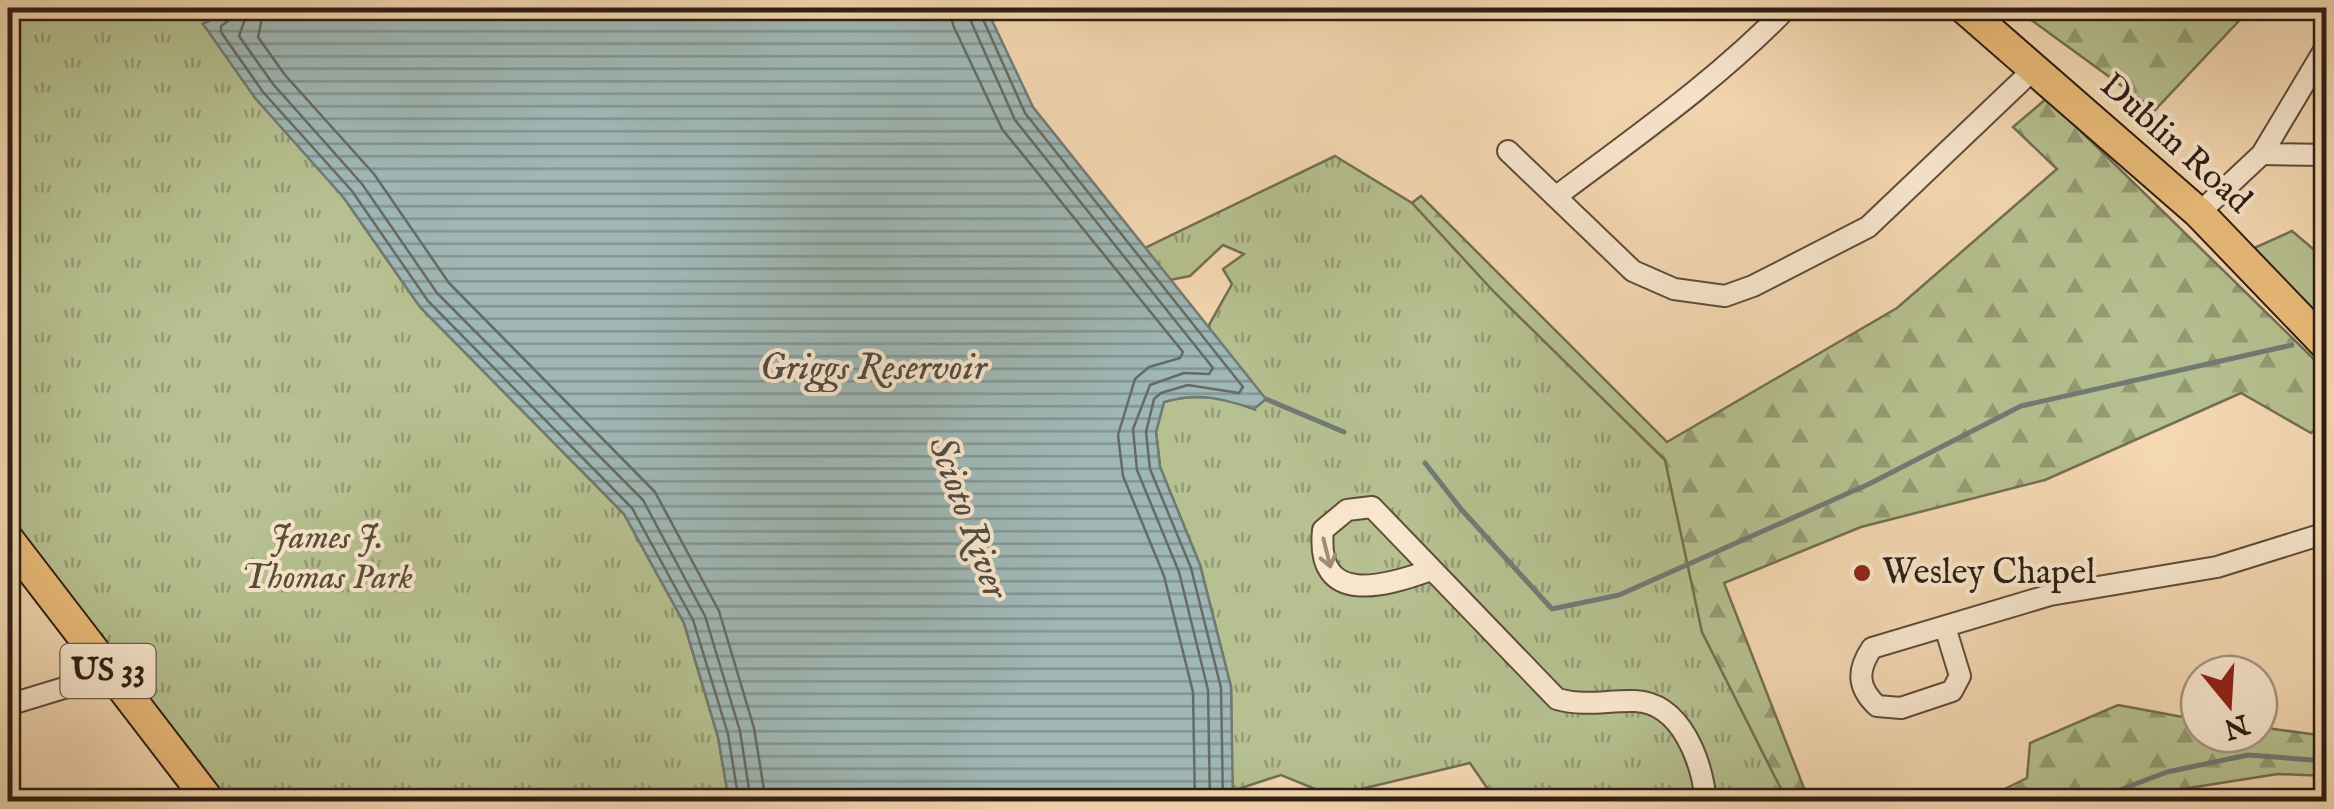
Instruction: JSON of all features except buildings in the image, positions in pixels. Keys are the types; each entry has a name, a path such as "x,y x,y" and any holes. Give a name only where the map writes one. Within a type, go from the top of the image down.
{"main road":[{"name":"Dublin Road","path":"1964,8 2200,214 2326,345"},
{"name":"US 33","path":"8,539 210,802"}],"street":[{"path":"1558,195 1723,71 1786,8"},
{"path":"2200,214 2262,154 2326,47"},
{"path":"1508,151 1633,271 1674,289 1725,296 1753,286 1868,227 2035,68"},
{"path":"2262,154 2326,155"},
{"path":"1432,570 1372,588 1356,588 1328,566 1323,530 1348,510 1372,507 1558,698 1596,706 1637,701 1656,706 1675,720 1689,740 1706,802"},
{"path":"1945,627 1960,676 1952,691 1901,708 1877,706 1860,681 1862,663 1872,648 2050,595 2217,567 2326,532"},
{"path":"8,706 110,674"}],"green space":[{"name":"James J. Thomas Park","path":"8,8 235,8 203,24 344,198 420,307 624,514 684,623 718,737 729,801 210,801 8,539"},
{"path":"2032,8 2251,8 2155,110 2023,14"},
{"path":"2047,98 2326,371 2326,421 2311,433 2241,393 2045,480 1861,527 1724,583 1809,801 1766,801 1369,236 1421,196 1667,442 1897,308 2057,169 2013,127"},
{"path":"1335,156 1412,203 1495,293 1665,460 1702,632 1787,801 1496,801 1470,763 1332,796 1281,775 1232,791 1231,687 1200,565 1160,467 1156,432 1164,402 1176,399 1209,398 1254,409 1212,337 1209,325 1232,284 1223,269 1244,254 1223,245 1190,276 1150,284 1118,261"},
{"path":"2292,231 2326,260 2326,325 2252,249"},
{"path":"2118,705 2179,716 2179,754 2279,754 2279,730 2326,736 2326,776 2278,774 2176,790 2141,801 1980,801 2027,778 2030,743"}],"water":[{"name":"Griggs Reservoir","path":"235,8 986,8 1033,107 1266,399 1254,409 1209,398 1164,402 1156,432 1160,467 1200,565 1231,687 1233,801 729,801 718,737 684,623 624,514 420,307 344,198 255,98 203,24"}],"waterway":[{"path":"1425,463 1461,509 1552,609 1619,595 1869,484 2021,406 2292,345"},
{"path":"1266,399 1344,432"},
{"path":"2088,802 2167,772 2248,755 2326,761"}],"place":[{"name":"Wesley Chapel","path":"1862,573"}],"water label":[{"name":"Scioto River","path":"967,518"}]}
